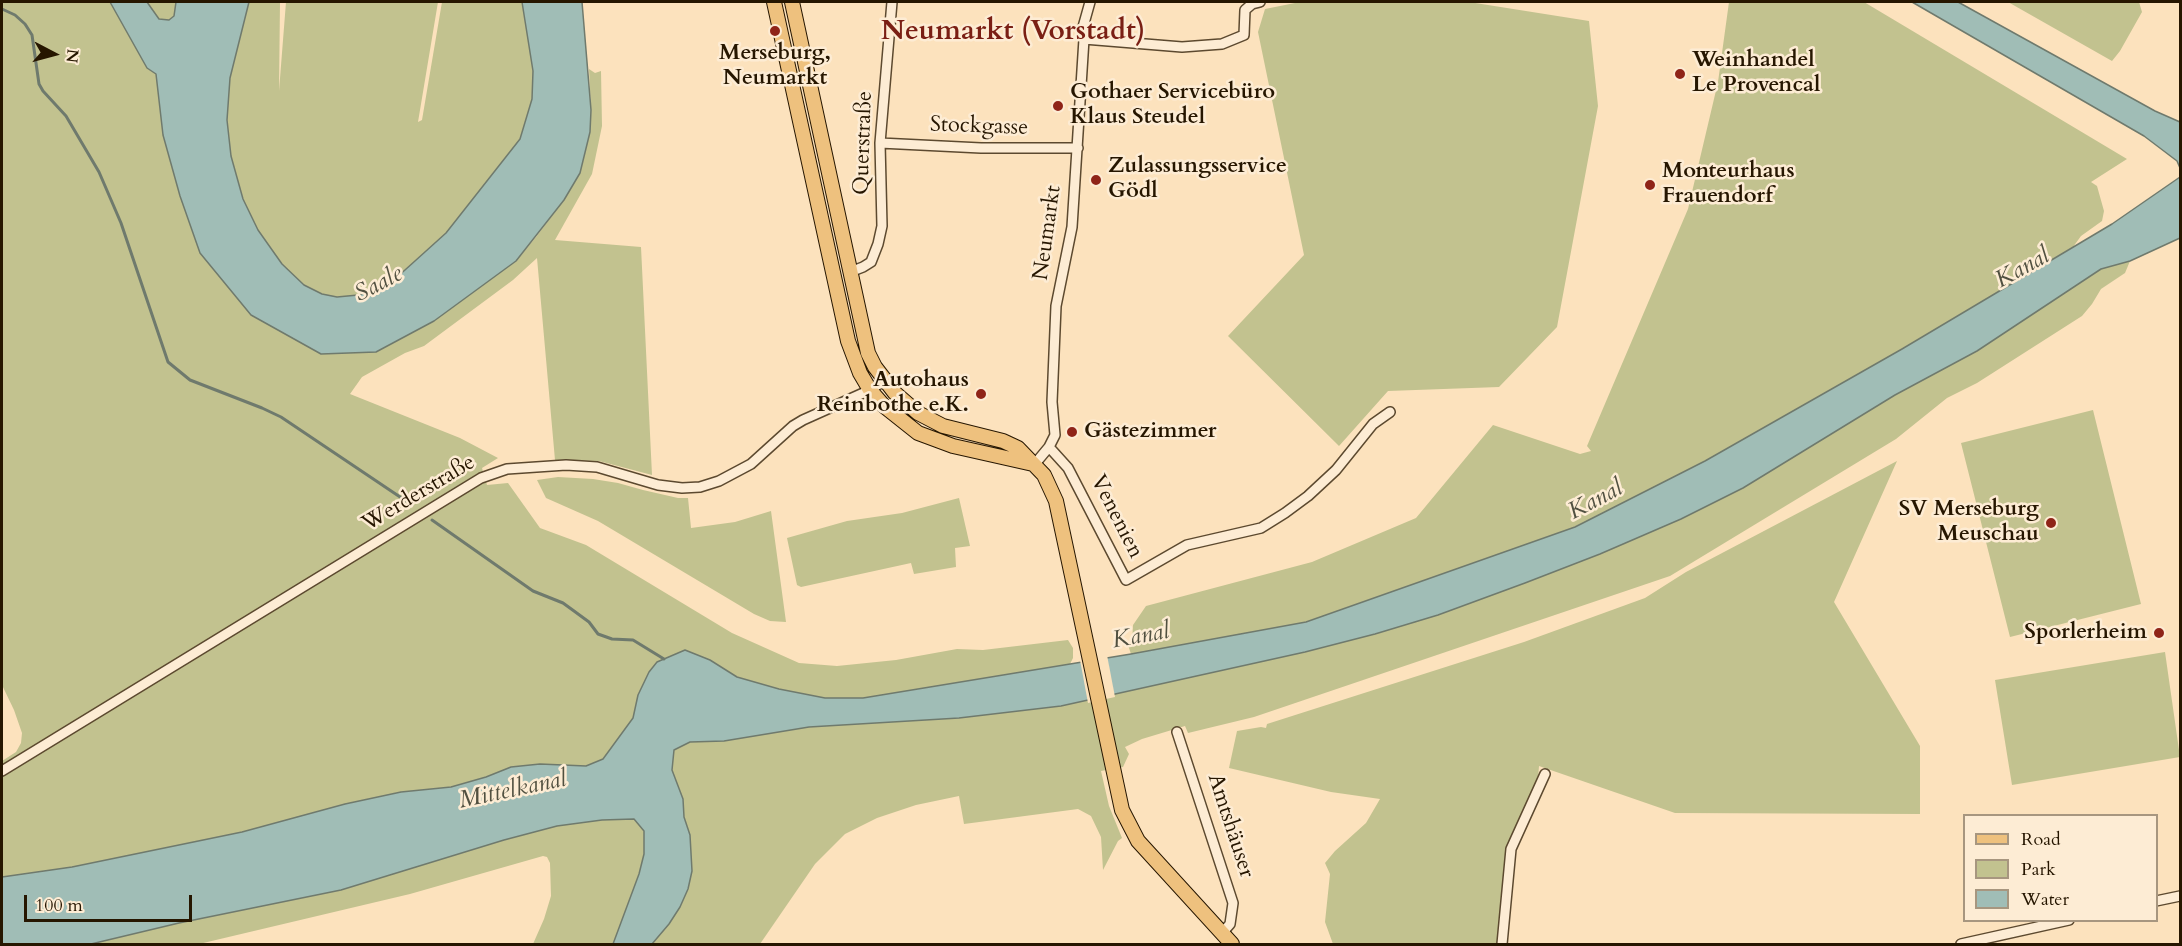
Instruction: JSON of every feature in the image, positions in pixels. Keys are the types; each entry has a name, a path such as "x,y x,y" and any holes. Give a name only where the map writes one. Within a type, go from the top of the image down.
{"main road":[{"path":"774,2 797,97 848,341 860,373 870,390 884,406 901,421 934,440 1034,465"},
{"path":"792,2 868,353 885,380 907,404 930,420 956,431 1003,441 1018,448 1044,475 1056,501 1122,810 1138,841 1232,945"}],"street":[{"name":"Querstraße","path":"850,272 871,262 882,226 880,143 892,2"},
{"name":"Neumarkt","path":"1049,447 1055,435 1052,402 1056,306 1072,227 1083,27 1090,2"},
{"path":"1084,39 1182,47 1222,44 1244,34 1245,10 1252,4 1260,2"},
{"name":"Stockgasse","path":"880,143 981,148 1078,148"},
{"name":"Werderstraße","path":"2,771 490,474 507,469 566,465 597,467 658,485 682,488 700,487 718,481 751,464 802,420 870,390 885,380"},
{"name":"Venenien","path":"1049,447 1068,468 1126,580 1187,545 1261,528 1285,513 1308,496 1336,470 1373,424 1390,411"},
{"path":"1034,465 1049,447"},
{"name":"Amtshäuser","path":"1177,732 1233,903 1230,924 1222,932"},
{"path":"1502,945 1511,849 1545,774"},
{"path":"2158,901 2181,896"},
{"path":"1961,945 2064,922"}],"green space":[{"path":"2,2 110,2 147,68 156,74 163,135 180,196 376,352 434,321 516,261 536,237 564,200 580,173 590,132 589,69 595,73 601,71 602,126 592,174 555,240 641,247 652,475 599,461 555,460 537,258 513,280 424,346 405,353 362,377 350,394 460,438 498,458 482,468 487,485 508,483 540,528 586,545 732,633 799,663 837,666 896,660 957,649 983,650 1068,640 1073,648 1073,658 1070,664 863,698 825,698 779,689 737,677 710,660 685,650 657,662 649,672 638,695 633,718 603,759 586,766 540,764 511,767 451,787 401,792 345,804 242,832 72,867 2,877 2,761 16,752 21,743 22,733 2,685"},
{"path":"147,2 176,2 174,16 169,20 159,19"},
{"path":"249,2 280,2 279,91 286,2 438,2 418,122 422,120 442,2 522,2 533,71 532,99 520,139 446,233 395,279 378,289 358,295 337,297 322,294 304,285 282,264 258,230 243,199 231,156 227,120 230,78"},
{"path":"1300,2 1469,2 1589,21 1598,106 1557,327 1499,387 1388,391 1339,446 1228,336 1304,255 1258,32 1265,9"},
{"path":"1729,2 1864,2 2127,159 2091,182 2097,186 2104,211 2102,221 2081,236 2073,247 1902,349 1705,461 1575,527 1306,622 1131,654 1127,642 1132,643 1133,625 1146,606 1312,562 1416,518 1493,425 1580,454 1591,451 1587,446 1688,209 1718,82"},
{"path":"2008,2 2139,2 2142,12 2112,61"},
{"path":"2130,261 2125,273 2101,289 2082,316 1977,383 1947,398 1896,439 1670,576 1254,717 1188,733 1185,726 1142,739 1125,747 1129,754 1123,767 1101,771 1109,806 1122,838 1118,841 1103,870 1101,837 1091,816 1078,809 964,824 959,796 916,805 877,818 845,834 815,864 760,944 652,944 680,907 688,889 692,871 690,835 684,817 683,799 672,770 673,750 690,742 724,741 809,727 959,718 1061,706 1305,652 1438,615 1600,554 1681,519 1743,488 1895,395 1977,351 2101,269"},
{"name":"SV Merseburg Meuschau","path":"2093,410 2141,604 2010,637 1961,443"},
{"path":"1897,461 1834,602 1920,746 1920,814 1675,813 1539,766 1538,778 1508,843 1498,944 1333,944 1325,922 1330,874 1325,863 1366,823 1380,799 1331,792 1229,768 1237,731 1266,728 1267,724 1524,642 1645,598 1686,572"},
{"path":"558,477 618,483 678,498 688,498 691,528 735,522 771,511 786,622 770,621 754,614 598,521 546,498 537,480"},
{"path":"959,498 970,546 955,548 956,567 914,574 911,563 801,587 797,585 787,538 847,521 902,513"},
{"path":"2165,652 2180,757 2012,785 1995,680"},
{"path":"634,819 644,831 644,854 615,940 618,944 533,944 551,896 550,863 547,857 543,856 410,894 199,944 91,944 179,923 341,890 557,826 602,820"}],"water":[{"path":"110,2 147,2 159,19 169,20 174,16 176,2 249,2 230,78 227,120 231,156 243,199 258,230 282,264 304,285 322,294 337,297 358,295 378,289 395,279 446,233 520,139 532,99 533,71 522,2 582,2 591,110 590,132 580,173 564,200 516,261 434,321 376,352 321,354 251,315 200,253 180,196 163,135 156,74 147,68"},
{"path":"1912,2 1958,2 2155,111 2180,122 2180,168 2177,161 2144,136"},
{"name":"Mittelkanal","path":"2180,177 2180,238 2130,261 2101,269 1977,351 1895,395 1743,488 1681,519 1525,583 1438,615 1375,634 1305,652 1061,706 959,718 809,727 724,741 690,742 674,750 672,770 683,799 684,817 690,835 692,871 688,889 680,907 652,944 613,944 644,854 644,831 634,819 602,820 557,826 341,890 179,923 91,944 2,944 2,877 72,867 242,832 345,804 401,792 451,787 511,767 540,764 586,766 603,759 633,718 638,695 649,672 657,662 685,650 710,660 737,677 779,689 825,698 863,698 1131,654 1306,622 1575,527 1705,461 1902,349 2112,224"}],"pier":[{"path":"1107,655 1115,697 1088,703 1080,660"}],"waterway":[{"path":"2,9 15,15 32,35 39,84 66,116 99,172 121,223 168,362 190,380 281,417 412,505"},
{"path":"432,520 533,591 563,603 589,622 598,634 612,639 633,640 664,659"}],"place":[{"name":"Merseburg, Neumarkt","path":"775,31"},
{"name":"Weinhandel Le Provencal","path":"1680,74"},
{"name":"Gothaer Servicebüro Klaus Steudel","path":"1058,106"},
{"name":"Zulassungsservice Gödl","path":"1096,180"},
{"name":"Monteurhaus Frauendorf","path":"1650,185"},
{"name":"Autohaus Reinbothe e.K.","path":"981,394"},
{"name":"Gästezimmer","path":"1072,432"},
{"name":"SV Merseburg Meuschau","path":"2051,523"},
{"name":"Sporlerheim","path":"2159,633"}],"district":[{"name":"Neumarkt (Vorstadt)","path":"1013,33"}],"water label":[{"name":"Kanal","path":"2023,269"},
{"name":"Saale","path":"379,285"},
{"name":"Kanal","path":"1596,501"},
{"name":"Kanal","path":"1141,637"}]}
